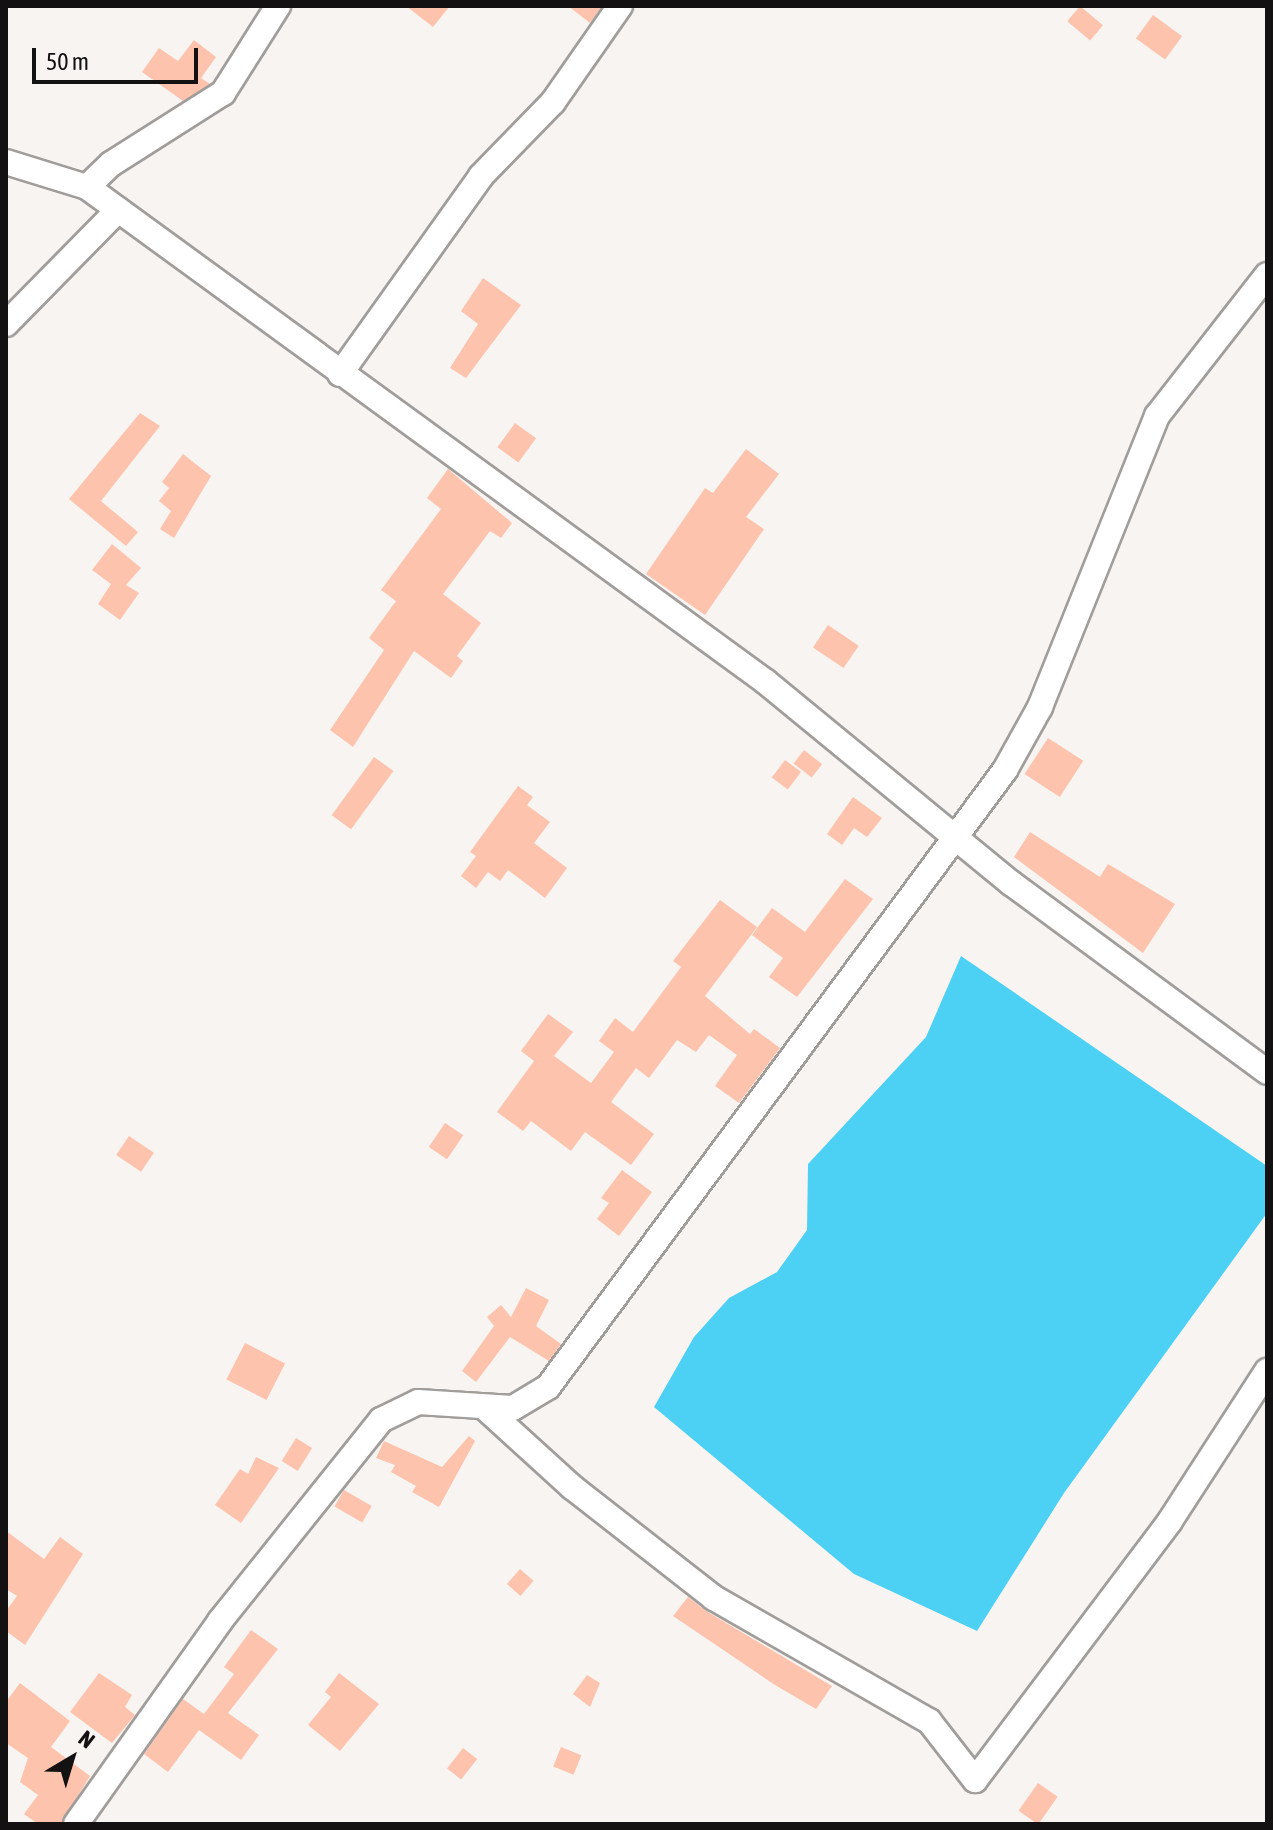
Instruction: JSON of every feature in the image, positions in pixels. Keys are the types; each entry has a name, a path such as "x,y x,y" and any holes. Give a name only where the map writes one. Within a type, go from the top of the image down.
{"street":[{"path":"87,187 111,164 223,93 278,6"},
{"path":"340,374 481,176 553,102 620,6"},
{"path":"6,162 87,187 766,682 953,835 1267,1072"},
{"path":"6,324 118,210"},
{"path":"76,1824 220,1621 381,1420 418,1402 513,1408 548,1387 953,835 1005,770 1040,707 1157,416 1267,275"},
{"path":"483,1406 572,1487 714,1598 929,1721 975,1780 1170,1521 1267,1371"}],"water":[{"path":"961,956 1267,1166 1267,1213 1064,1493 977,1631 854,1574 654,1407 694,1337 729,1298 777,1272 807,1230 808,1164 926,1037"}],"building":[{"path":"406,6 450,6 433,27"},
{"path":"568,6 602,6 590,23"},
{"path":"1080,6 1103,25 1090,41 1067,21"},
{"path":"1153,15 1182,36 1165,60 1136,38"},
{"path":"194,40 216,57 201,78 210,84 183,101 142,72 159,48 178,61"},
{"path":"483,278 521,305 466,378 450,368 478,324 461,311"},
{"path":"140,413 160,426 101,501 138,532 126,546 69,499"},
{"path":"515,423 536,438 518,463 497,447"},
{"path":"746,449 779,474 746,517 764,529 705,615 646,574 705,488 713,493"},
{"path":"183,454 211,476 174,538 160,529 171,511 159,501 169,488 162,482"},
{"path":"448,469 512,523 501,538 490,531 443,594 481,623 457,656 463,661 451,678 414,651 353,747 330,730 384,650 369,638 396,601 381,590 441,509 427,498"},
{"path":"112,544 141,568 126,585 139,593 120,620 98,604 111,584 92,570"},
{"path":"828,625 859,646 844,668 813,647"},
{"path":"1048,738 1083,761 1060,797 1025,774"},
{"path":"804,750 822,764 812,778 794,763"},
{"path":"374,757 393,771 351,829 332,815"},
{"path":"785,760 801,772 788,790 772,778"},
{"path":"518,786 533,797 527,805 550,822 534,843 567,868 545,898 508,870 500,881 488,872 476,888 461,876 476,856 470,852"},
{"path":"853,797 882,818 867,837 854,828 842,845 827,834"},
{"path":"1030,832 1100,877 1108,864 1175,904 1143,953 1014,857"},
{"path":"845,879 873,899 797,997 769,977 783,958 752,935 772,908 805,932"},
{"path":"720,900 757,927 705,996 750,1034 754,1029 780,1048 739,1103 715,1086 737,1055 709,1035 696,1052 677,1040 649,1078 636,1068 611,1102 654,1134 631,1165 585,1132 571,1151 531,1121 523,1131 497,1112 534,1061 521,1051 548,1014 573,1032 554,1056 591,1083 614,1052 599,1041 615,1018 633,1032 681,967 673,961"},
{"path":"445,1123 463,1135 447,1159 429,1147"},
{"path":"129,1136 154,1153 141,1172 116,1155"},
{"path":"622,1170 652,1192 619,1236 597,1219 609,1203 601,1198"},
{"path":"526,1288 549,1300 536,1326 561,1344 549,1361 510,1337 476,1382 462,1371 494,1326 487,1317 501,1305 511,1317"},
{"path":"245,1343 285,1363 266,1400 226,1380"},
{"path":"469,1436 475,1441 439,1507 412,1492 416,1486 391,1472 395,1465 376,1458 384,1441 442,1467"},
{"path":"296,1438 312,1448 298,1471 282,1461"},
{"path":"256,1457 279,1468 241,1523 215,1505 240,1469 248,1474"},
{"path":"344,1490 372,1506 362,1522 335,1506"},
{"path":"6,1531 44,1559 60,1537 83,1554 25,1645 6,1631 6,1611 17,1596 6,1589"},
{"path":"520,1569 534,1581 520,1596 507,1584"},
{"path":"688,1597 706,1611 832,1686 816,1709 673,1616"},
{"path":"251,1630 278,1649 228,1713 259,1735 241,1760 199,1730 168,1772 144,1754 183,1699 204,1714 234,1674 224,1667"},
{"path":"99,1673 132,1695 125,1707 135,1715 112,1743 70,1712"},
{"path":"339,1673 379,1704 340,1751 308,1725 331,1697 325,1692"},
{"path":"587,1675 600,1683 590,1707 573,1694"},
{"path":"20,1683 70,1721 51,1747 90,1776 61,1824 38,1824 24,1814 38,1795 20,1782 28,1758 6,1743 6,1702"},
{"path":"561,1747 581,1755 574,1775 553,1766"},
{"path":"463,1748 477,1759 461,1780 447,1768"},
{"path":"1038,1783 1058,1797 1039,1824 1018,1811"}]}
